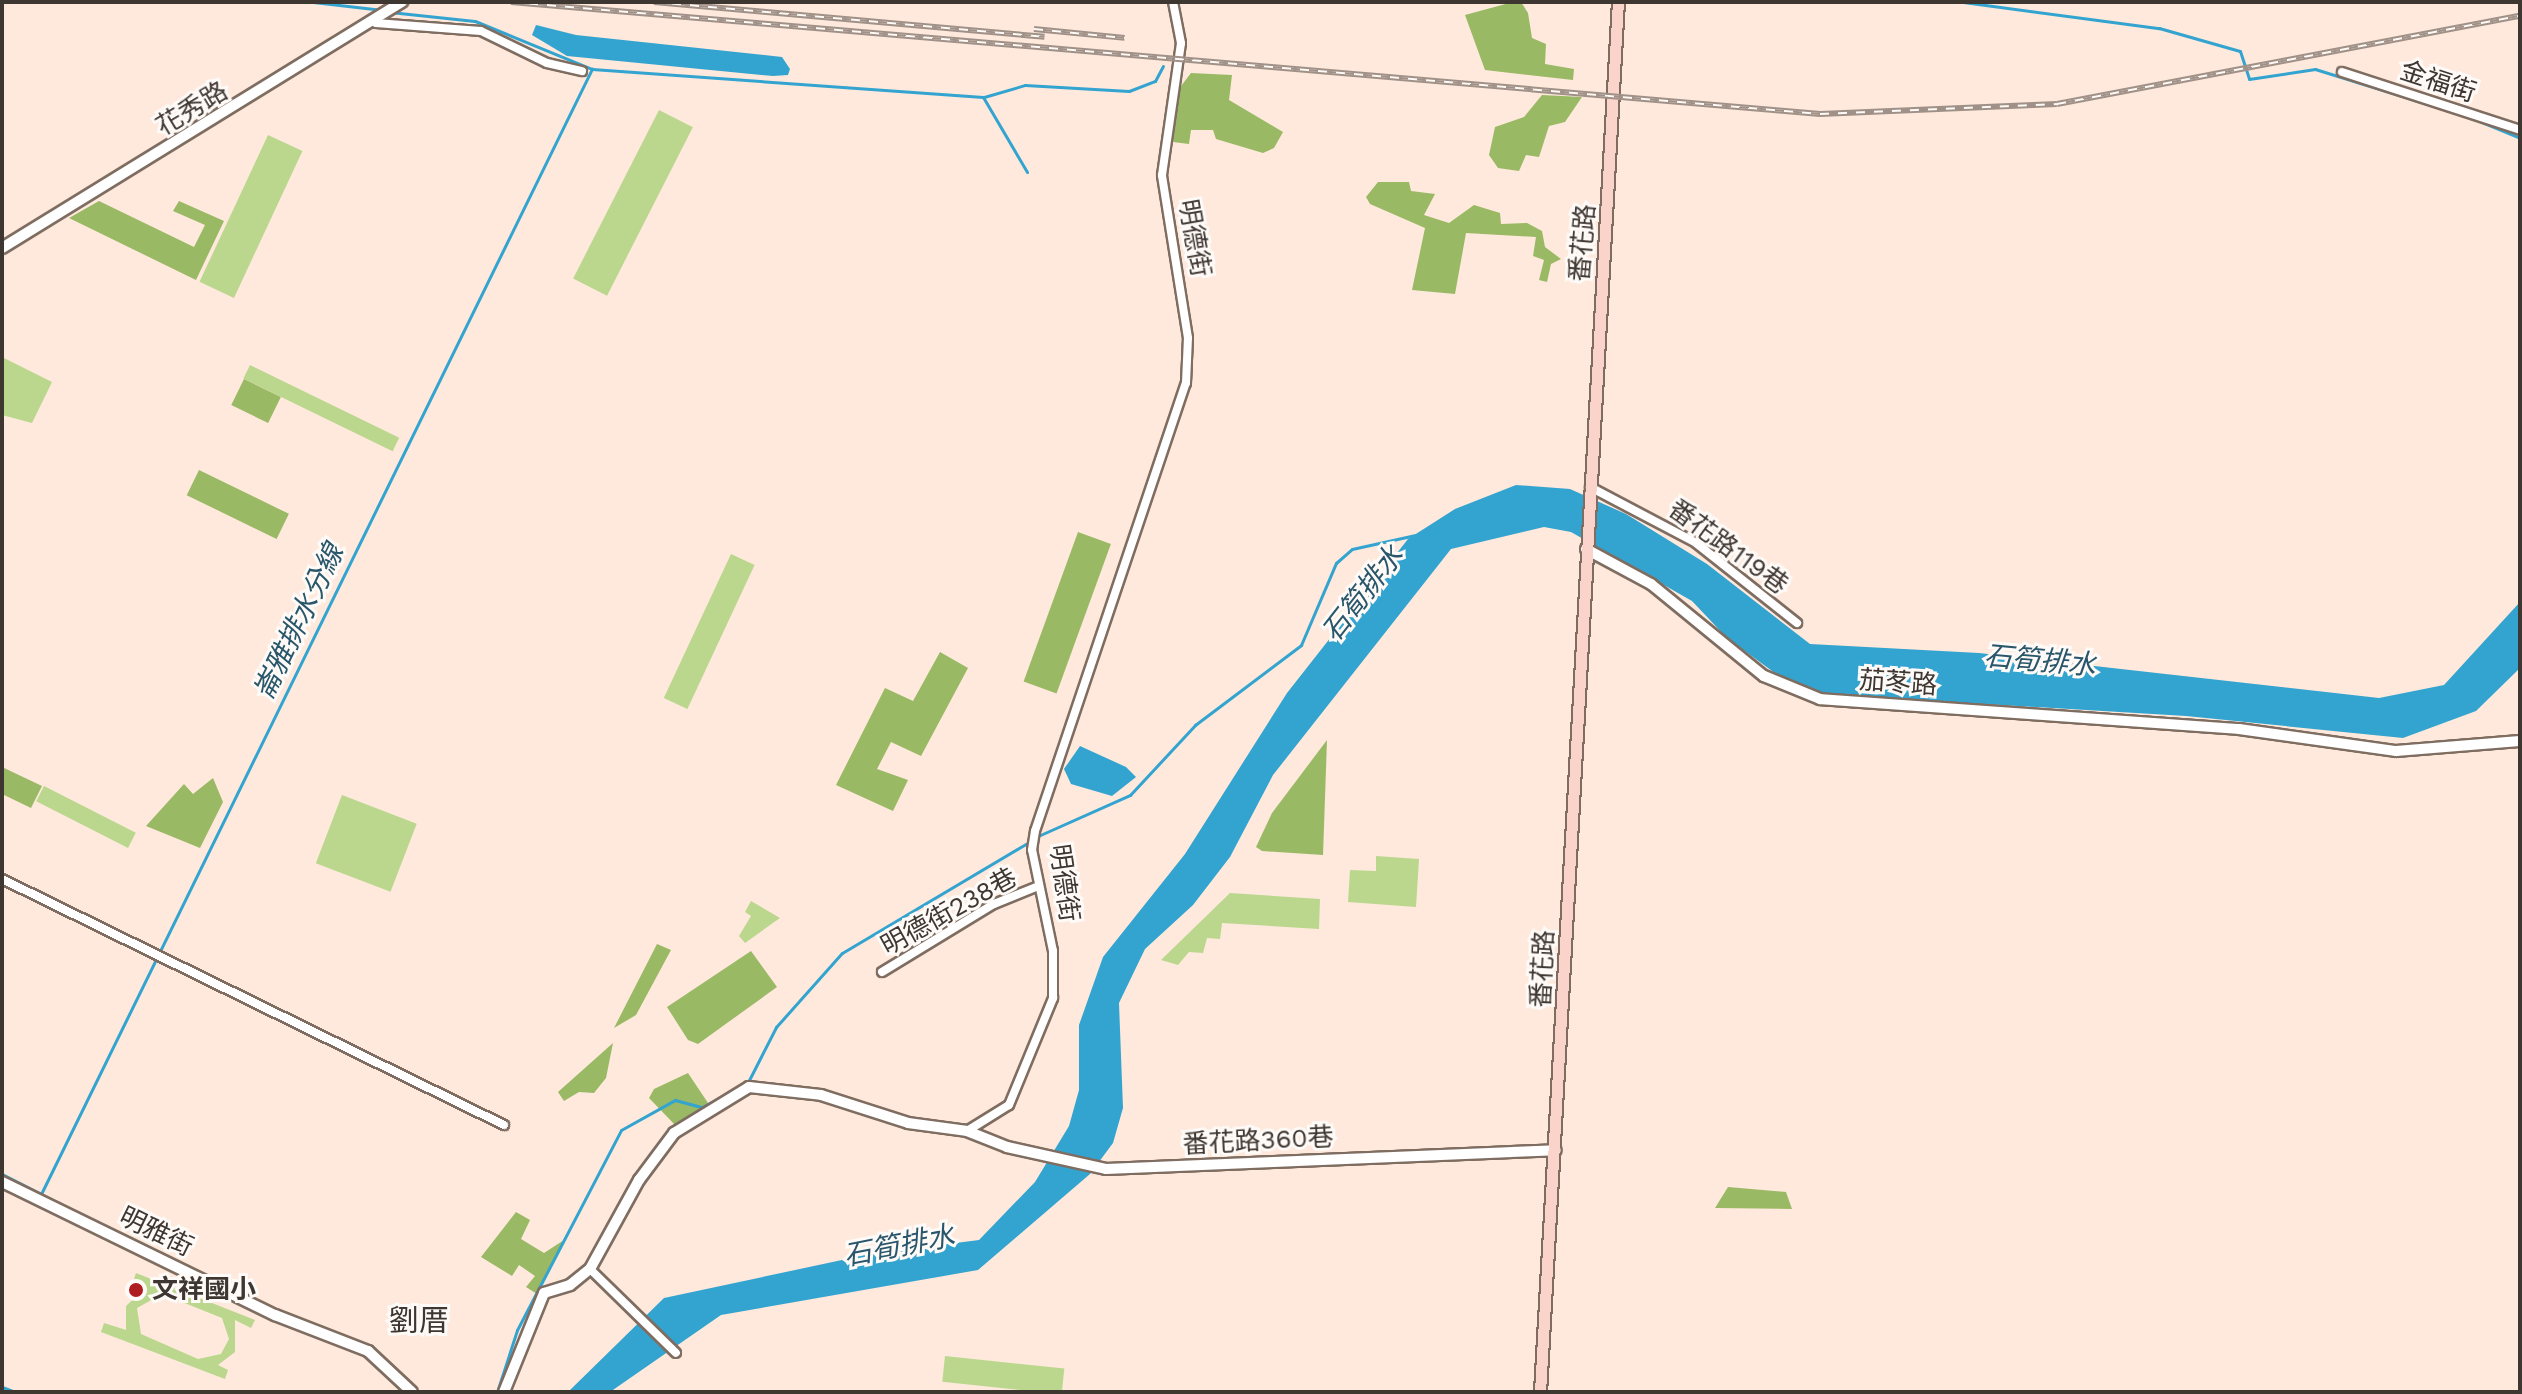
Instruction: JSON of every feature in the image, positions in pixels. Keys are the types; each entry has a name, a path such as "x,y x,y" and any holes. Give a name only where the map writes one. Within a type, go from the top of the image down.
{"main road":[{"name":"番花路","path":"1540,1392 1556,1150 1586,549 1618,2"}],"street":[{"name":"花秀路","path":"2,248 376,23 402,2"},
{"name":"明德街","path":"967,1131 1009,1105 1053,998 1053,951 1036,887 1035,831 1173,432 1188,371 1162,175 1181,43 1173,2"},
{"path":"376,23 481,31 547,63 582,71"},
{"name":"金福街","path":"2342,72 2520,130"},
{"name":"番花路119巷","path":"1590,487 1696,543 1797,623"},
{"name":"茄苳路","path":"1586,549 1651,584 1764,676 1810,697 2239,729 2349,746 2411,751 2520,741"},
{"path":"2,879 504,1125"},
{"name":"明德街238巷","path":"882,972 994,904 1036,887"},
{"path":"504,1392 544,1293 570,1285 590,1269 639,1180 674,1133 749,1087 821,1095 908,1123 967,1131"},
{"name":"番花路360巷","path":"967,1131 1036,1154 1106,1169 1556,1150"},
{"name":"明雅街","path":"2,1182 275,1315 368,1351 412,1392"},
{"path":"590,1269 634,1307 676,1353"}],"green space":[{"path":"1521,2 1528,13 1532,38 1546,44 1545,64 1574,69 1573,80 1485,70 1465,15"},
{"path":"1191,73 1232,75 1229,100 1283,132 1274,148 1263,153 1216,139 1213,130 1191,130 1189,144 1173,142 1178,90"},
{"path":"1542,95 1582,97 1565,122 1549,126 1539,157 1526,155 1519,171 1498,168 1489,155 1495,127 1524,117"},
{"path":"659,110 693,127 607,296 573,278"},
{"path":"268,135 302,151 234,298 200,282"},
{"path":"1378,182 1409,182 1411,191 1435,194 1424,215 1449,223 1474,205 1500,213 1501,224 1527,223 1542,231 1545,247 1561,259 1551,264 1547,282 1539,280 1544,260 1533,256 1536,237 1466,233 1455,294 1412,290 1425,228 1370,204 1366,197"},
{"path":"99,201 194,247 205,225 173,211 179,201 224,221 196,280 69,218"},
{"path":"2,357 52,382 32,423 2,415"},
{"path":"250,365 399,438 393,451 243,378"},
{"path":"244,379 281,397 268,423 231,405"},
{"path":"199,470 289,514 277,539 187,495"},
{"path":"1078,532 1111,544 1057,693 1024,681"},
{"path":"731,554 755,565 687,709 664,698"},
{"path":"940,652 968,668 921,756 891,742 877,769 908,780 893,811 836,785 885,688 913,701"},
{"path":"1327,740 1323,855 1262,851 1256,847 1272,813"},
{"path":"2,767 42,786 31,808 2,794"},
{"path":"213,778 223,802 200,848 146,826 184,784 193,794"},
{"path":"44,786 136,833 128,848 36,801"},
{"path":"342,795 417,824 391,892 316,863"},
{"path":"1376,856 1419,859 1416,907 1348,902 1350,870 1376,871"},
{"path":"1230,893 1320,899 1319,929 1222,923 1220,939 1207,938 1203,953 1189,952 1178,965 1161,960"},
{"path":"751,901 780,918 745,943 739,936 751,916 745,912"},
{"path":"657,944 671,950 636,1015 614,1028"},
{"path":"751,951 777,987 698,1044 688,1040 667,1007"},
{"path":"613,1043 606,1078 594,1093 579,1092 564,1101 558,1092"},
{"path":"688,1073 708,1103 676,1126 649,1098 654,1089"},
{"path":"1728,1187 1786,1192 1792,1209 1715,1208"},
{"path":"516,1212 530,1220 521,1239 544,1253 564,1240 537,1294 526,1287 535,1276 519,1265 512,1276 481,1257"},
{"path":"136,1273 255,1320 251,1328 235,1320 235,1352 218,1365 228,1370 225,1379 101,1332 104,1323 126,1330 126,1306 144,1289 133,1282","holes":["162,1294 222,1318 229,1339 221,1354 198,1359 141,1334 137,1308"]},
{"path":"945,1356 1064,1369 1062,1392 942,1382"}],"water":[{"path":"536,25 576,35 782,57 790,69 788,75 773,76 567,56 532,35"},
{"name":"石筍排水","path":"1516,485 1570,489 1626,514 1707,564 1810,644 1979,653 2379,698 2444,685 2520,602 2520,668 2476,711 2403,738 2186,716 1802,693 1727,638 1692,601 1571,532 1544,527 1451,549 1273,775 1230,857 1193,905 1145,949 1119,1003 1123,1108 1113,1143 1090,1174 978,1270 721,1315 610,1392 568,1392 664,1298 870,1254 979,1240 1035,1182 1069,1126 1079,1090 1079,1025 1103,957 1185,854 1287,693 1408,539 1455,509"},
{"path":"1080,746 1126,767 1136,777 1112,796 1071,784 1064,769"}],"waterway":[{"path":"313,2 383,10"},
{"path":"1963,2 2159,28 2240,51 2249,79 2315,69 2453,112"},
{"path":"390,12 475,21 592,69 983,97 1027,172"},
{"path":"984,97 1025,85 1129,91 1155,81 1163,66"},
{"name":"崙雅排水分線","path":"2,1174 41,1194 592,69"},
{"path":"2472,118 2520,138"},
{"name":"石筍排水","path":"1038,836 1130,795 1195,725 1301,645 1336,563 1352,549 1415,535"},
{"path":"747,1084 776,1027 842,953 1032,840"},
{"path":"497,1392 517,1330 621,1130 675,1100 702,1107 736,1089"},
{"path":"1113,1163 1333,1154"},
{"path":"2,1387 15,1392"}],"railway":[{"path":"511,2 1820,114 2057,104 2520,16"},
{"path":"654,2 1044,37"},
{"path":"1034,29 1125,38"}],"place":[{"name":"文祥國小","path":"136,1290"}],"district":[{"name":"劉厝","path":"419,1321"}]}
